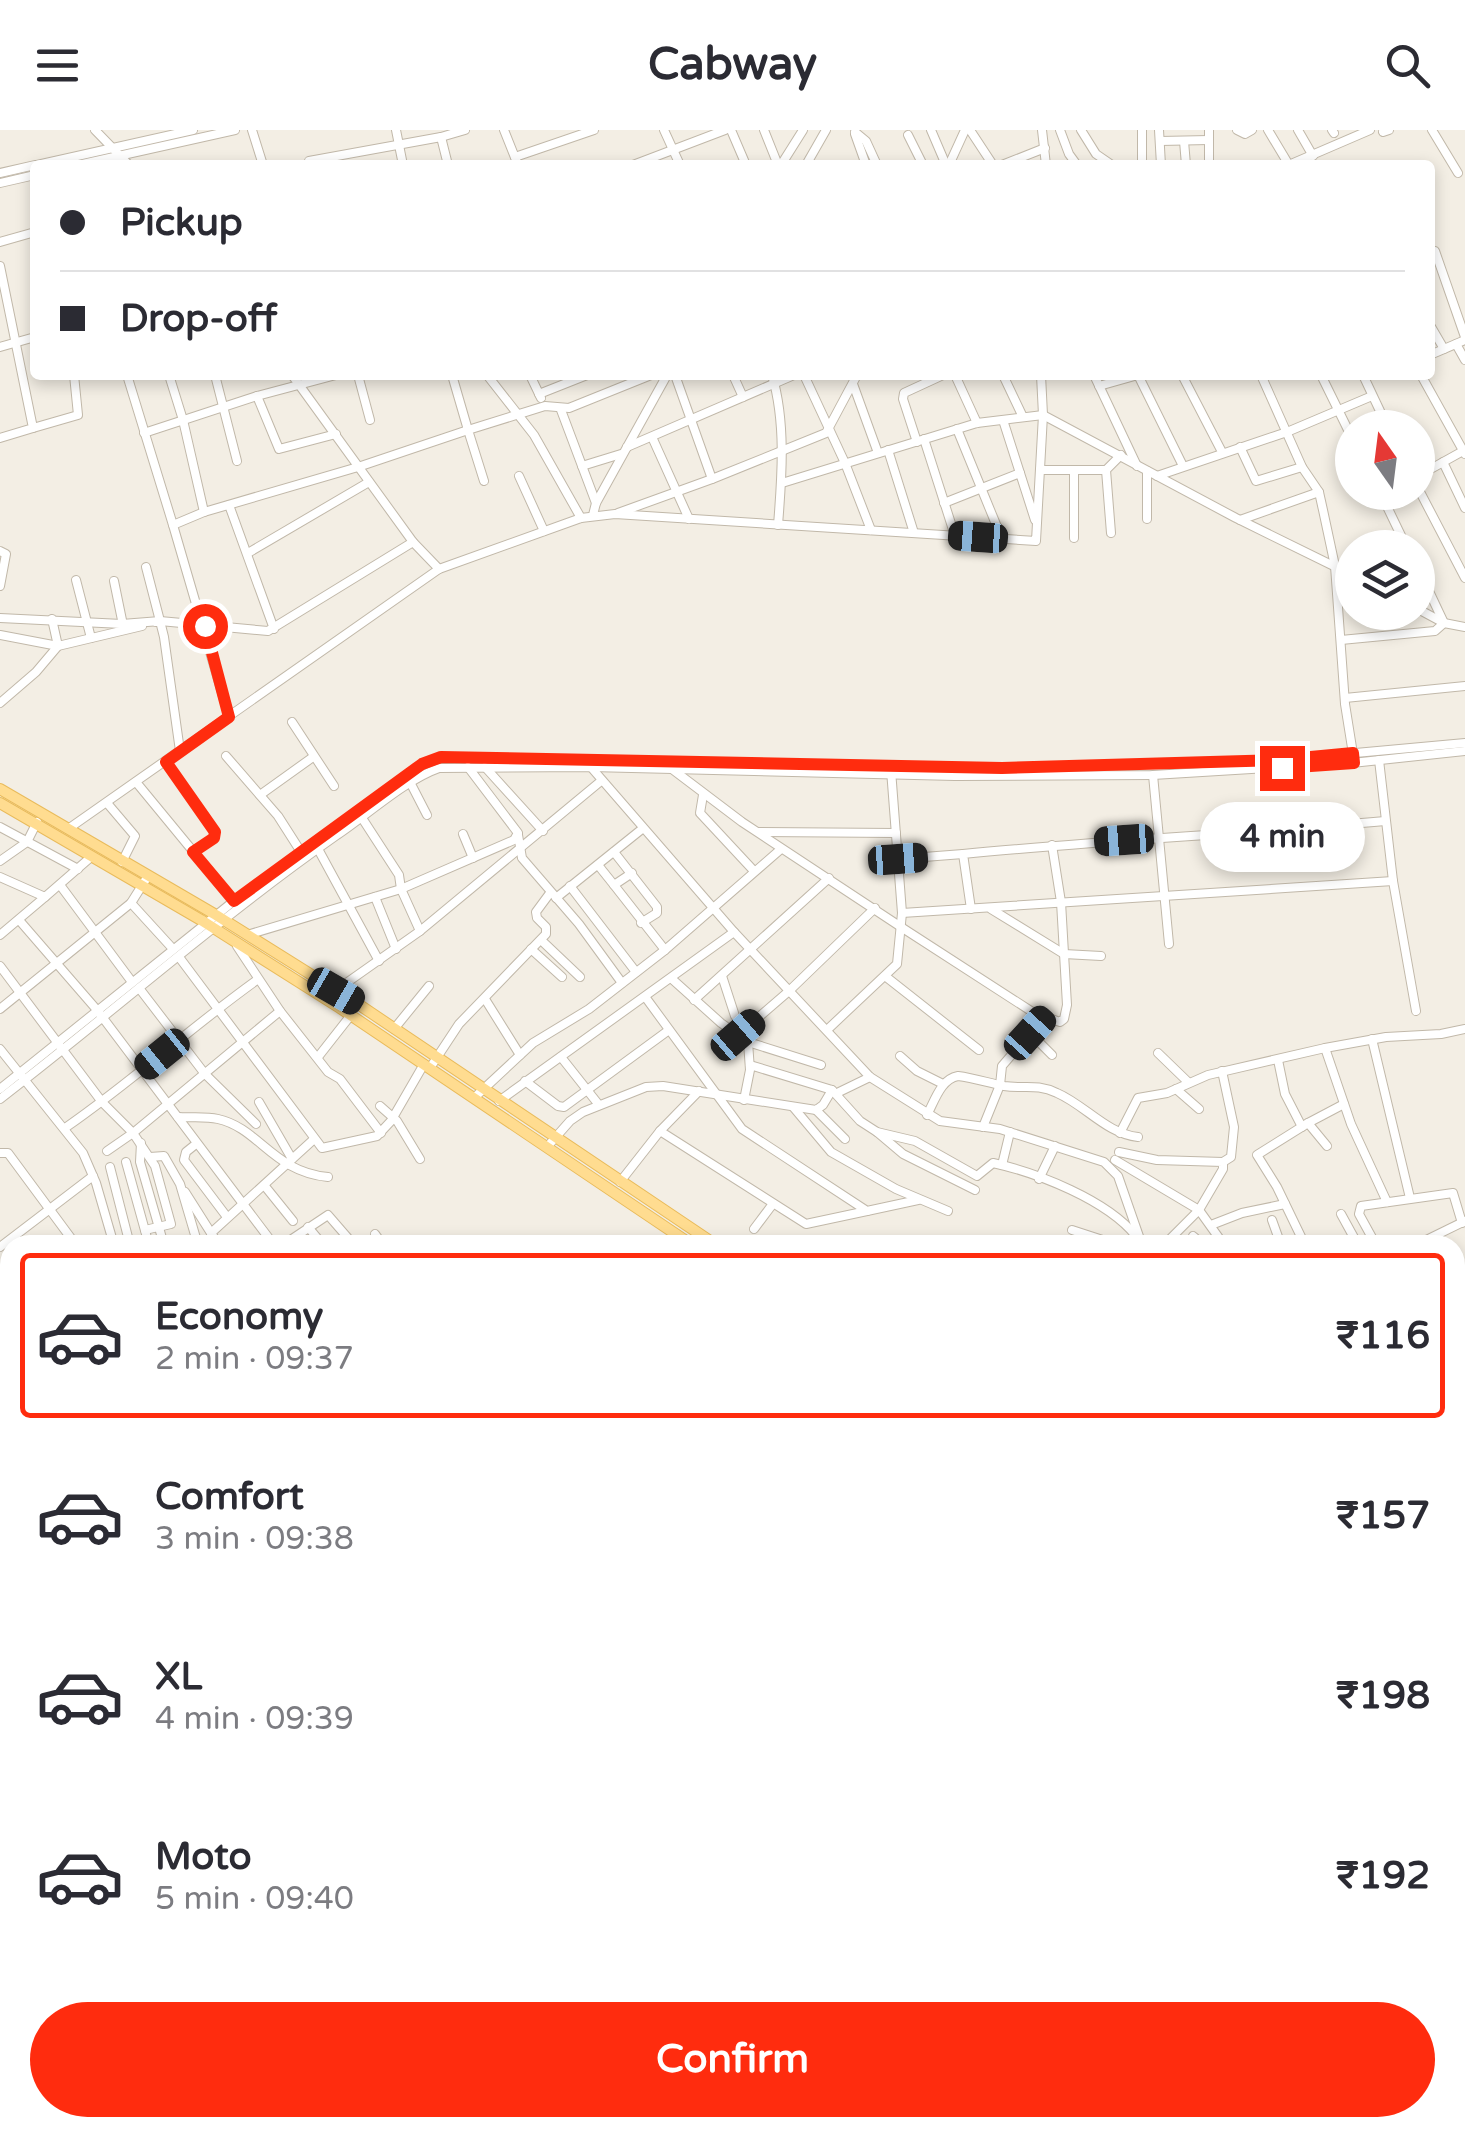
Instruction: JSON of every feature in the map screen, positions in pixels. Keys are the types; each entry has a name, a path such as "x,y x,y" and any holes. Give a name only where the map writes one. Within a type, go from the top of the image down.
{"main road":[{"path":"0,789 122,862 210,926 479,1093 678,1235"},
{"path":"0,803 38,822 91,857 220,917 394,1029 430,1063"},
{"path":"479,1093 498,1101 551,1143 701,1235"}],"street":[{"path":"95,130 116,148"},
{"path":"107,130 125,160"},
{"path":"116,148 193,130"},
{"path":"60,160 235,130"},
{"path":"252,130 261,160"},
{"path":"396,130 402,160"},
{"path":"309,160 465,130"},
{"path":"504,130 517,160"},
{"path":"519,160 594,130"},
{"path":"664,130 678,160"},
{"path":"653,160 728,130 743,160"},
{"path":"764,130 777,160"},
{"path":"782,160 803,130"},
{"path":"809,160 826,130"},
{"path":"932,130 946,160"},
{"path":"1042,130 1046,160"},
{"path":"1060,130 1073,160"},
{"path":"1080,130 1105,160"},
{"path":"1142,130 1142,160"},
{"path":"1160,130 1161,160"},
{"path":"1237,130 1245,134 1252,130"},
{"path":"1268,130 1287,160"},
{"path":"1298,130 1313,156"},
{"path":"1302,160 1370,130"},
{"path":"1432,130 1458,173"},
{"path":"854,131 862,160"},
{"path":"854,131 864,139 875,160"},
{"path":"950,160 965,131 989,160"},
{"path":"1160,141 1209,135 1210,160"},
{"path":"908,136 920,160"},
{"path":"441,137 447,160"},
{"path":"1184,141 1186,160"},
{"path":"111,160 116,148"},
{"path":"1015,160 1045,148"},
{"path":"358,152 360,160"},
{"path":"0,173 30,166"},
{"path":"0,183 30,176"},
{"path":"0,242 30,233"},
{"path":"1435,251 1462,317 1465,360"},
{"path":"0,266 33,428"},
{"path":"1435,333 1444,350"},
{"path":"0,347 30,340"},
{"path":"1435,353 1462,340"},
{"path":"0,438 78,415 74,380"},
{"path":"128,380 205,626 229,717"},
{"path":"171,380 184,420 204,512"},
{"path":"216,380 237,462"},
{"path":"296,380 413,542 439,570"},
{"path":"144,433 316,380"},
{"path":"359,380 370,420"},
{"path":"456,380 484,481"},
{"path":"491,380 534,435 581,518"},
{"path":"532,380 545,406"},
{"path":"539,394 574,380"},
{"path":"173,524 517,414 545,406 561,410 638,380"},
{"path":"593,515 664,380"},
{"path":"677,380 712,479"},
{"path":"735,380 743,397"},
{"path":"582,466 743,397 771,380"},
{"path":"773,380 781,452 778,525"},
{"path":"806,380 871,530"},
{"path":"615,514 829,430 854,380"},
{"path":"855,380 878,454"},
{"path":"933,380 904,393 903,399 955,536"},
{"path":"957,380 977,423"},
{"path":"1005,380 1022,415"},
{"path":"68,828 439,570 581,518 615,514 1036,541 1042,380"},
{"path":"1096,380 1137,466"},
{"path":"1099,386 1110,380"},
{"path":"1140,380 1183,466"},
{"path":"1185,380 1222,452"},
{"path":"1263,380 1302,467 1319,492 1335,566"},
{"path":"1324,380 1338,410 1372,396"},
{"path":"1365,380 1379,410"},
{"path":"1425,380 1464,453 1435,466"},
{"path":"258,396 278,450 336,434"},
{"path":"561,410 596,503"},
{"path":"1157,476 1287,432 1335,411"},
{"path":"782,483 957,428 1022,415 1043,415 1335,566"},
{"path":"1003,420 1036,524"},
{"path":"957,428 1002,539"},
{"path":"652,436 690,519"},
{"path":"1240,446 1256,481 1302,467"},
{"path":"888,450 914,533"},
{"path":"1040,470 1106,470 1121,455"},
{"path":"1443,462 1465,508"},
{"path":"1074,470 1074,538"},
{"path":"1106,470 1110,533"},
{"path":"1147,471 1147,519"},
{"path":"944,503 1020,474"},
{"path":"520,476 544,531"},
{"path":"248,554 368,482"},
{"path":"1240,520 1319,492"},
{"path":"229,505 274,629"},
{"path":"1430,510 1465,578"},
{"path":"0,636 58,646 160,621 274,629 413,542"},
{"path":"1453,553 1465,546"},
{"path":"0,550 7,560 0,586"},
{"path":"146,567 160,621 180,751"},
{"path":"76,580 91,638"},
{"path":"114,581 123,627"},
{"path":"1435,604 1444,623"},
{"path":"0,618 87,620 123,627"},
{"path":"1435,618 1465,627"},
{"path":"52,619 58,646"},
{"path":"1341,640 1435,631 1444,623"},
{"path":"1340,630 1354,758"},
{"path":"0,703 36,672 58,646"},
{"path":"1345,698 1465,686"},
{"path":"292,722 334,786"},
{"path":"1379,756 1465,743"},
{"path":"220,917 439,768 1153,775 1465,752"},
{"path":"226,756 301,852"},
{"path":"260,795 313,756"},
{"path":"0,1098 210,926 234,901 431,760 454,756 584,758 891,770 1354,758"},
{"path":"1379,756 1393,881 1416,1011"},
{"path":"584,758 750,950 870,1077 927,1115 1115,1159 1223,1162"},
{"path":"166,762 215,832 214,838 193,852"},
{"path":"1152,764 1168,944"},
{"path":"468,767 518,836 519,852 622,983"},
{"path":"485,767 543,831"},
{"path":"672,769 702,795 901,927 1044,1017 1060,1022 1066,1015 1064,954 1052,845"},
{"path":"827,1030 896,964 902,913 891,770"},
{"path":"136,782 234,901"},
{"path":"336,991 519,852 601,782"},
{"path":"411,784 427,815"},
{"path":"702,795 700,813 754,871"},
{"path":"107,803 135,836 122,862"},
{"path":"362,818 399,875 401,889 420,930"},
{"path":"898,859 1052,845 1239,835 1386,820"},
{"path":"0,860 27,842 38,822"},
{"path":"0,827 78,869"},
{"path":"131,904 176,953 313,1140 326,1148 381,1133 454,1030 541,940 547,930 536,912 642,829"},
{"path":"759,832 896,833"},
{"path":"462,834 473,858"},
{"path":"247,935 401,889 518,836"},
{"path":"479,1093 520,1054 589,1010 665,950 781,848"},
{"path":"318,849 379,961"},
{"path":"614,852 658,910 641,923"},
{"path":"963,854 971,909"},
{"path":"2,928 19,920 91,857"},
{"path":"598,865 665,950"},
{"path":"614,885 632,872"},
{"path":"0,877 45,898"},
{"path":"694,1000 829,878"},
{"path":"0,1009 131,904 145,881"},
{"path":"902,913 1393,881"},
{"path":"60,885 204,1074 256,1124"},
{"path":"570,886 636,972"},
{"path":"374,897 396,949"},
{"path":"738,1035 875,908"},
{"path":"991,909 1064,954 1101,956"},
{"path":"19,920 100,1014 267,1235"},
{"path":"498,1101 734,932"},
{"path":"541,940 580,977"},
{"path":"235,942 280,1011 381,1133"},
{"path":"531,949 562,976"},
{"path":"0,966 102,1102 142,1143 150,1156 171,1224"},
{"path":"722,976 735,1016"},
{"path":"885,976 979,1050"},
{"path":"672,979 748,1042 821,1066"},
{"path":"65,1128 257,980"},
{"path":"394,1029 429,986"},
{"path":"646,998 713,1093 748,1134 867,1211"},
{"path":"485,999 520,1054"},
{"path":"107,1151 170,1106 280,1011"},
{"path":"318,1057 350,1015"},
{"path":"983,1127 1000,1084 1002,1066 1044,1017"},
{"path":"1139,1235 1115,1159 1138,1098 1176,1089 1222,1071 1324,1048 1465,1029"},
{"path":"525,1081 561,1108 669,1030"},
{"path":"1030,1033 1052,1055"},
{"path":"1372,1039 1410,1198"},
{"path":"744,1100 750,1065 748,1042"},
{"path":"1324,1048 1386,1202"},
{"path":"0,1050 65,1128 93,1176 111,1235"},
{"path":"1158,1053 1188,1082"},
{"path":"900,1056 917,1071 943,1084"},
{"path":"561,1057 598,1105"},
{"path":"1278,1060 1285,1094 1305,1125 1327,1146"},
{"path":"750,1065 834,1092 852,1113 902,1154 975,1190"},
{"path":"1174,1235 1199,1210 1218,1182 1223,1162 1232,1154 1234,1128 1222,1071"},
{"path":"927,1115 943,1084 958,1076 1046,1088 1123,1135 1138,1138"},
{"path":"0,1088 22,1077"},
{"path":"551,1143 576,1116 654,1086 816,1110 834,1092 870,1077"},
{"path":"1176,1089 1199,1110"},
{"path":"620,1182 660,1131 699,1091"},
{"path":"259,1102 289,1162"},
{"path":"1300,1235 1257,1155 1344,1104"},
{"path":"380,1106 394,1118 420,1159"},
{"path":"794,1108 831,1152 918,1200 948,1212"},
{"path":"816,1110 845,1139"},
{"path":"178,1117 222,1120 289,1162 328,1176"},
{"path":"660,1131 806,1224 918,1200"},
{"path":"877,1132 916,1141 977,1176 990,1163 1040,1179 1118,1216 1134,1235"},
{"path":"1002,1165 1010,1132"},
{"path":"210,1232 313,1140"},
{"path":"142,1143 140,1162 162,1235"},
{"path":"196,1144 184,1160 226,1217"},
{"path":"1040,1179 1055,1146"},
{"path":"0,1154 8,1153 68,1235"},
{"path":"150,1156 164,1156 212,1235"},
{"path":"1115,1159 1199,1210 1218,1235"},
{"path":"126,1162 147,1235"},
{"path":"110,1166 127,1235"},
{"path":"17,1235 93,1176"},
{"path":"180,1184 195,1235"},
{"path":"264,1185 293,1221"},
{"path":"1371,1235 1358,1211 1362,1206 1453,1192 1464,1222 1439,1234"},
{"path":"754,1229 772,1204"},
{"path":"1211,1225 1285,1204"},
{"path":"146,1230 199,1214"},
{"path":"1342,1214 1353,1235"},
{"path":"302,1235 308,1227 330,1216 346,1235"},
{"path":"1272,1220 1278,1235"},
{"path":"308,1227 314,1235"},
{"path":"1072,1230 1087,1235"}],"route":[{"path":"205,626 229,717 166,762 215,832 214,838 193,852 234,901 422,764 441,757 1002,768 1279,760 1353,753 1354,763 1282,768"}]}
